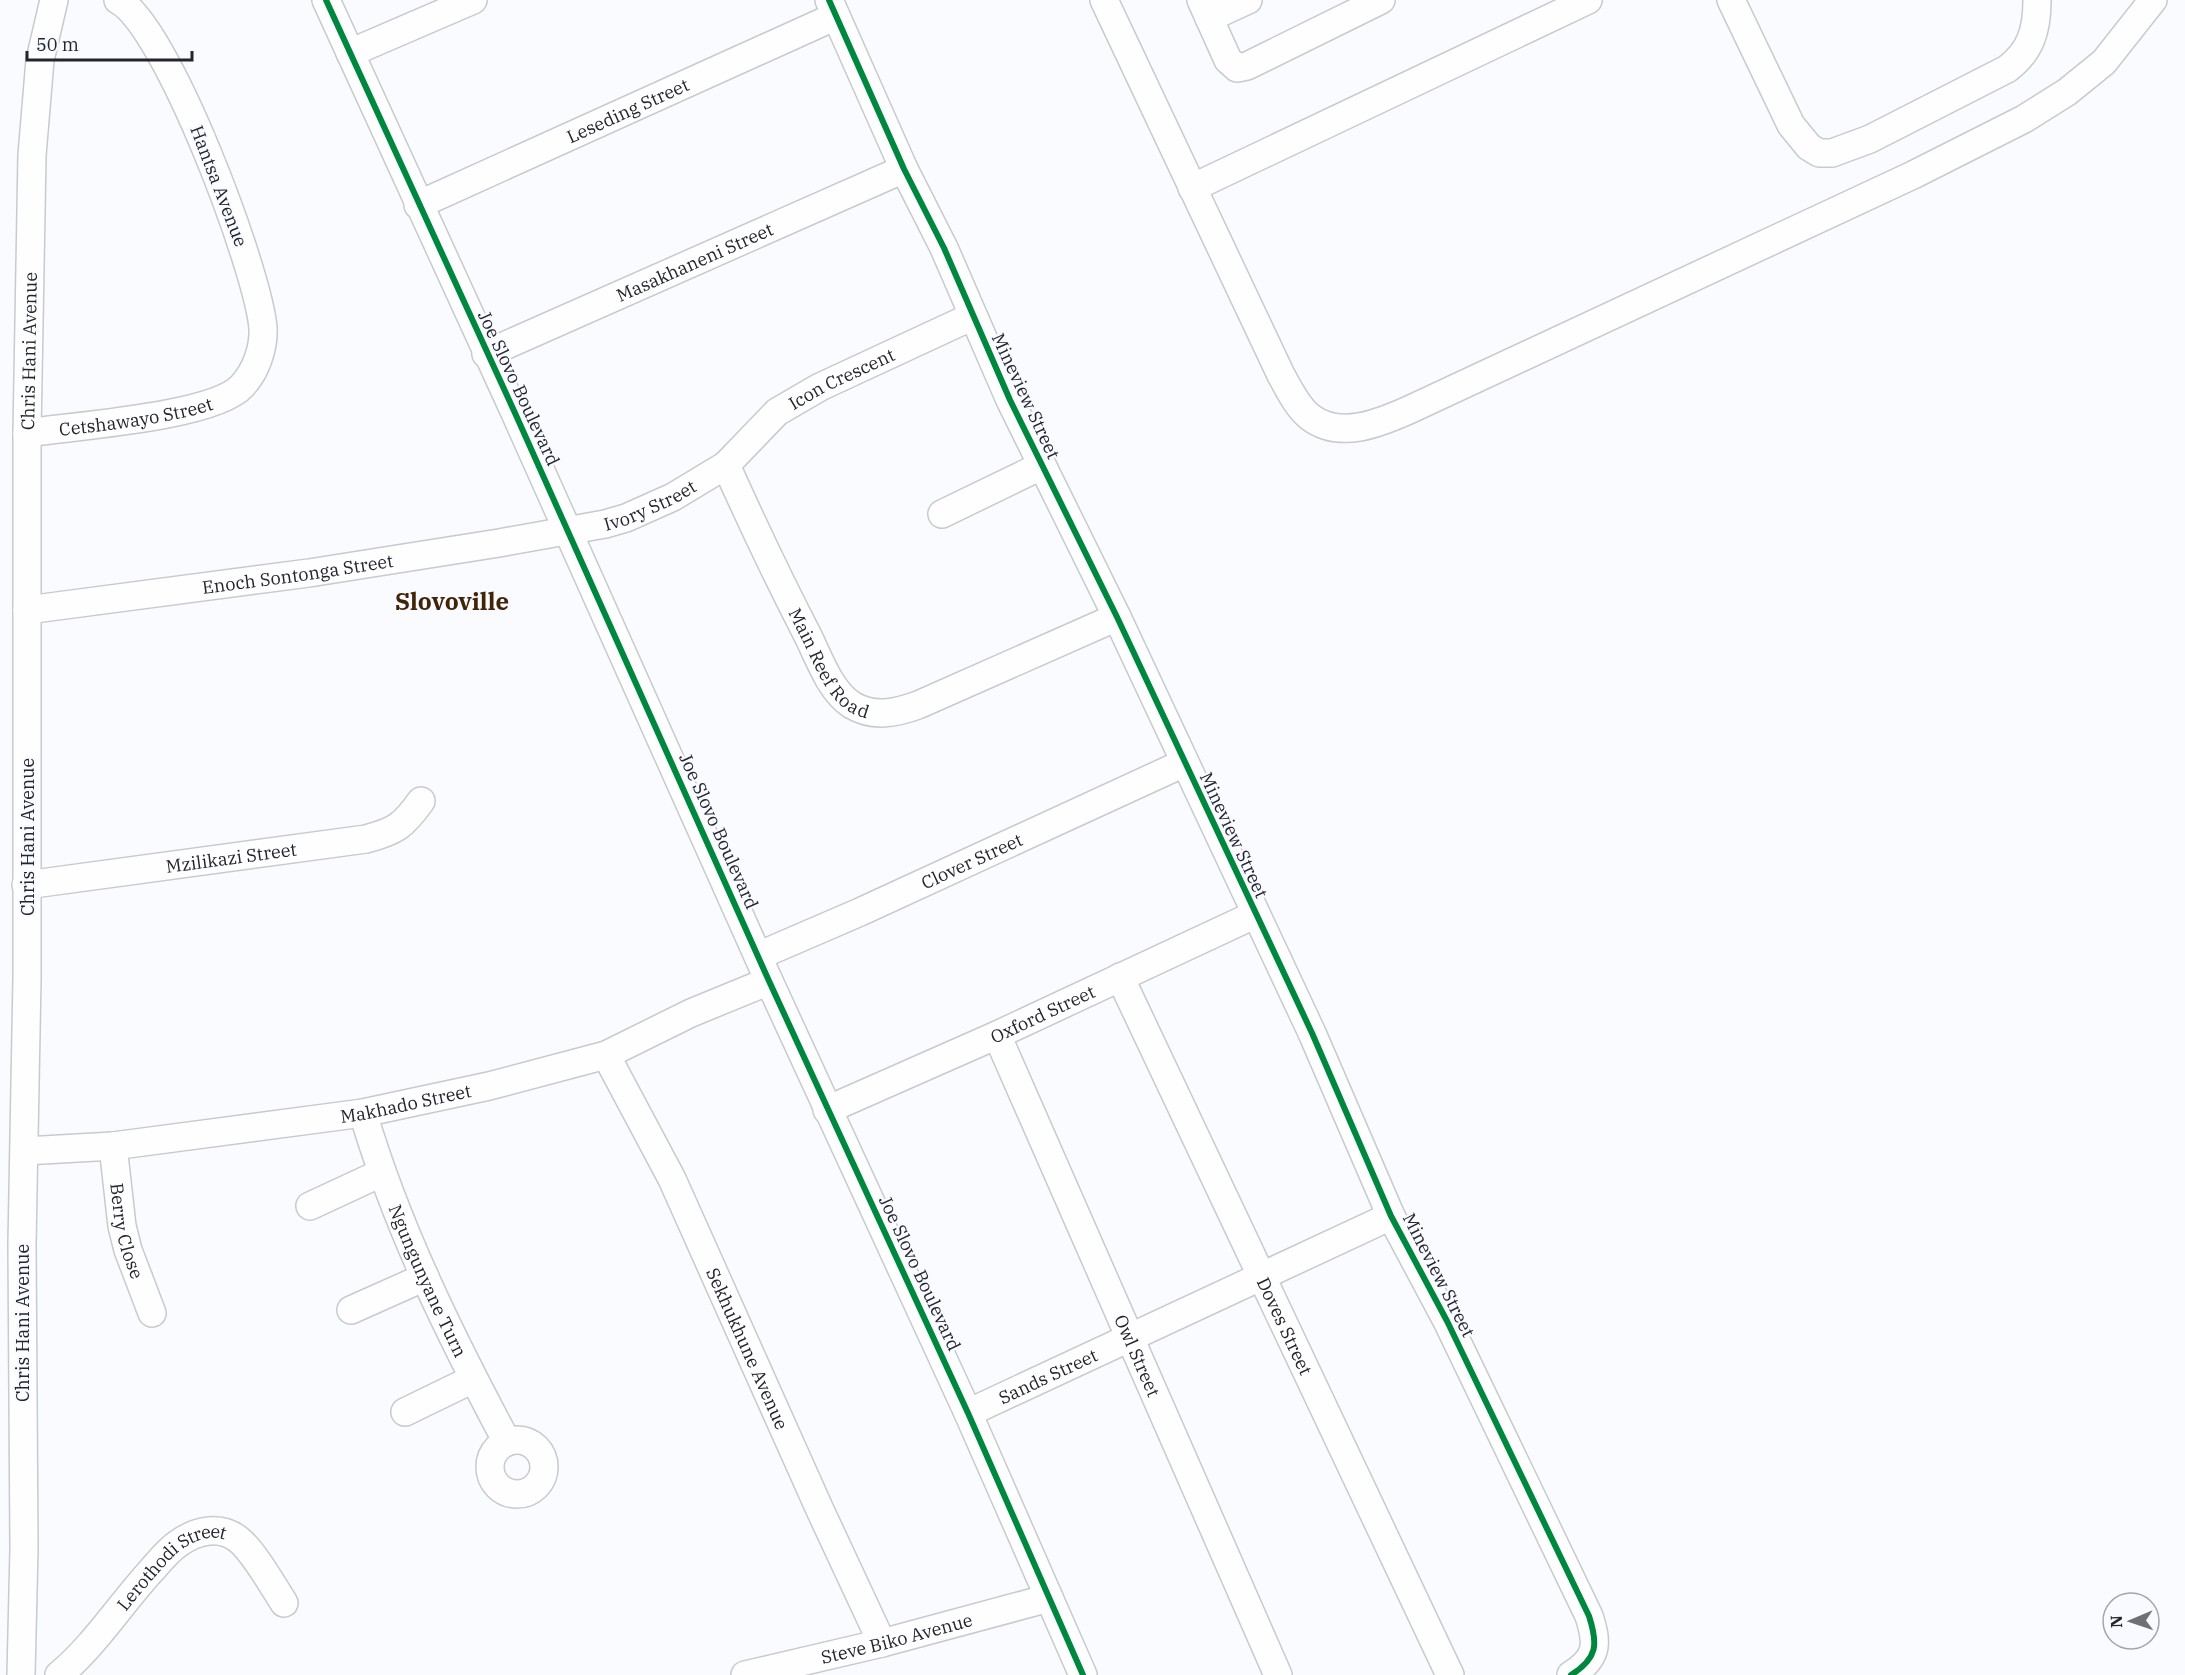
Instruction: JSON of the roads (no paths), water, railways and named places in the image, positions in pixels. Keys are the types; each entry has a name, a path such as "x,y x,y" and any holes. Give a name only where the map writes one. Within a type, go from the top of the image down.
{"street":[{"name":"Chris Hani Avenue","path":"21,1675 24,1549 22,1244 25,1151 27,433 32,155 40,60 54,0"},
{"name":"Hantsa Avenue","path":"118,0 128,5 155,42 196,123 239,235 263,327 262,347 257,362 241,388"},
{"name":"Joe Slovo Boulevard","path":"326,0 827,1110 968,1413 1083,1675"},
{"path":"350,53 473,0"},
{"path":"1104,0 1281,375 1297,402 1309,416 1322,423 1340,427 1369,426 1411,409 1914,175 2024,119 2067,92 2104,62 2153,0"},
{"path":"1248,0 1205,9 1228,60 1237,68 1247,66 1381,0"},
{"path":"1192,188 1588,0"},
{"path":"1731,0 1791,125 1809,147 1819,153 1832,153 1870,139 2007,69 2020,59 2031,43 2037,21 2037,0"},
{"name":"Mineview Street","path":"833,8 904,169 944,248 1041,466 1117,617 1254,915 1312,1033 1391,1216 1447,1321 1589,1616 1596,1644 1592,1655 1571,1675"},
{"name":"Leseding Street","path":"418,205 833,8"},
{"name":"Masakhaneni Street","path":"486,354 904,169"},
{"name":"Icon Crescent","path":"726,465 777,412 820,387 973,316"},
{"name":"Cetshawayo Street","path":"27,433 182,410 210,403 241,388"},
{"name":"Ivory Street","path":"567,531 626,518 673,497 726,465"},
{"name":"Main Reef Road","path":"726,465 775,572 825,669 841,696 863,710 879,713 898,712 918,705 1117,617"},
{"path":"942,514 1041,466"},
{"name":"Enoch Sontonga Street","path":"27,610 320,571 567,531"},
{"name":"Clover Street","path":"758,956 860,912 1184,763"},
{"name":"Mzilikazi Street","path":"26,885 366,839 389,833 405,824 421,801"},
{"name":"Oxford Street","path":"827,1110 997,1035 1254,915"},
{"name":"Doves Street","path":"1119,977 1450,1675"},
{"name":"Makhado Street","path":"25,1151 113,1146 363,1113 489,1086 606,1055 691,1013 769,981"},
{"name":"Owl Street","path":"997,1035 1278,1675"},
{"name":"Sekhukhune Avenue","path":"606,1055 672,1179 815,1500 882,1643"},
{"name":"Ngungunyane Turn","path":"363,1113 381,1173 425,1277 473,1379 507,1442"},
{"name":"Berry Close","path":"113,1146 122,1226 128,1250 152,1313"},
{"path":"310,1206 381,1173"},
{"name":"Sands Street","path":"968,1413 1391,1216"},
{"path":"351,1310 425,1277"},
{"path":"405,1412 473,1379"},
{"name":"Lerothodi Street","path":"59,1675 84,1651 120,1606 168,1553 180,1542 207,1530 221,1530 240,1540 284,1603"},
{"name":"Steve Biko Avenue","path":"745,1675 882,1643 1049,1598"}],"district":[{"name":"Slovoville","path":"452,601"}]}
